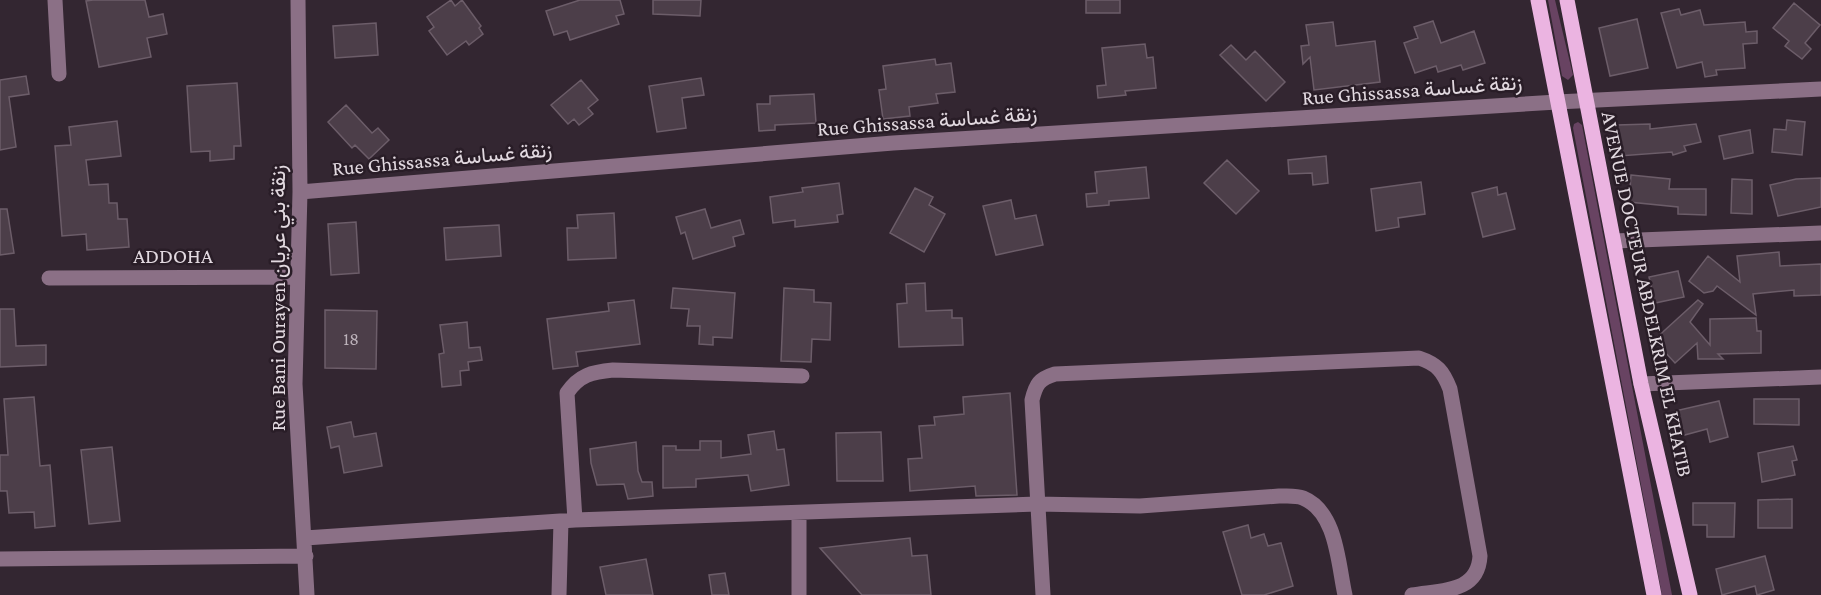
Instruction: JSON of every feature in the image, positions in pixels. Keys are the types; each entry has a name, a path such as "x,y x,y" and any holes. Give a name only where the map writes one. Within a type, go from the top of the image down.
{"main road":[{"path":"1538,0 1654,595"},
{"name":"AVENUE DOCTEUR ABDELKRIM EL KHATIB","path":"1567,0 1641,384 1690,595"}],"street":[{"path":"55,0 59,74"},
{"name":"Rue Bani Ourayen زنقة بني عريان","path":"298,0 300,192 295,384 307,595"},
{"name":"Rue Ghissassa زنقة غساسة","path":"300,192 893,143 1586,100 1821,89"},
{"path":"1614,241 1821,232"},
{"name":"ADDOHA","path":"49,278 297,277"},
{"path":"1043,595 1032,400 1037,382 1055,374 1419,358 1432,362 1443,371 1450,388 1480,556 1479,569 1463,586 1412,595"},
{"path":"559,595 568,521 567,393 581,377 593,372 613,370 802,376"},
{"path":"1641,384 1821,377"},
{"path":"305,538 568,521 1037,504 1140,506 1280,496 1300,497 1314,504 1330,529 1345,595"},
{"path":"799,514 800,595"},
{"path":"0,559 306,556"}],"shaded area":[{"path":"1548,0 1555,0 1573,75 1568,80 1562,76"},
{"path":"1578,122 1582,125 1672,595 1662,595 1573,128"}],"building":[{"path":"145,0 149,17 163,14 167,34 147,38 151,57 99,67 86,1"},
{"path":"451,0 455,6 462,0 481,26 479,28 483,34 469,45 466,41 447,55 429,31 434,27 427,17"},
{"path":"580,0 620,0 624,14 616,16 619,24 570,40 567,31 554,35 546,11"},
{"path":"653,0 701,0 700,16 653,14"},
{"path":"1086,0 1120,0 1120,13 1086,13"},
{"path":"1794,3 1820,25 1805,43 1811,49 1802,59 1785,46 1789,41 1773,28"},
{"path":"1679,9 1681,15 1700,10 1704,25 1745,22 1746,32 1757,31 1757,43 1743,44 1745,68 1716,70 1717,75 1705,77 1702,62 1677,68 1661,13"},
{"path":"1637,19 1648,68 1610,76 1599,28"},
{"path":"1433,21 1441,43 1474,31 1485,63 1463,70 1461,65 1438,72 1436,66 1415,73 1404,43 1418,38 1414,27"},
{"path":"1333,22 1336,46 1375,41 1380,82 1314,90 1310,57 1303,64 1301,46 1309,45 1306,25"},
{"path":"376,23 378,55 335,58 333,26"},
{"path":"1145,44 1147,58 1153,57 1156,88 1125,91 1126,95 1098,98 1097,86 1106,85 1102,48"},
{"path":"1231,45 1246,60 1255,51 1285,82 1266,101 1220,55"},
{"path":"935,59 936,65 951,63 955,92 936,94 938,103 909,107 910,116 883,119 879,90 886,89 883,66"},
{"path":"26,76 29,94 9,97 16,147 0,150 0,80"},
{"path":"701,78 704,95 682,98 686,128 657,132 649,86"},
{"path":"581,80 598,100 588,108 593,114 579,125 574,119 568,124 551,105"},
{"path":"237,83 241,146 234,146 234,159 210,161 210,151 191,152 187,86"},
{"path":"814,94 816,123 775,125 775,130 759,131 757,104 770,104 770,96"},
{"path":"346,105 372,133 378,128 389,140 369,159 355,145 352,148 328,122"},
{"path":"1787,120 1805,122 1802,155 1772,152 1774,129 1786,130"},
{"path":"117,121 121,156 86,160 89,185 108,184 109,203 117,203 118,219 127,219 129,247 87,250 86,234 62,236 55,146 71,145 69,127"},
{"path":"1650,124 1650,129 1696,124 1701,142 1684,146 1686,151 1673,155 1672,152 1619,156 1617,125"},
{"path":"1750,130 1753,153 1724,159 1719,136"},
{"path":"1326,156 1328,183 1313,185 1312,173 1289,174 1288,160"},
{"path":"1227,160 1259,191 1236,214 1204,183"},
{"path":"1146,167 1149,198 1109,201 1109,205 1087,207 1086,194 1097,193 1095,172"},
{"path":"1631,175 1670,179 1669,189 1706,189 1706,215 1678,214 1678,207 1629,202"},
{"path":"1821,178 1821,207 1778,216 1770,185 1796,179"},
{"path":"1732,179 1752,180 1752,214 1731,213"},
{"path":"1421,182 1425,214 1398,218 1399,227 1376,231 1371,189"},
{"path":"839,183 843,214 837,215 838,222 795,227 795,220 773,223 770,197 803,192 802,188"},
{"path":"1497,187 1498,195 1506,193 1515,229 1483,237 1472,193"},
{"path":"915,188 933,197 929,205 945,214 924,252 890,233"},
{"path":"1011,200 1015,219 1036,215 1043,245 996,255 983,206"},
{"path":"0,209 7,209 14,253 0,255"},
{"path":"705,209 711,228 740,220 744,234 733,237 735,246 693,259 685,232 681,234 676,217"},
{"path":"614,213 616,258 568,260 567,228 578,228 577,215"},
{"path":"356,222 359,273 331,275 328,224"},
{"path":"499,225 501,256 446,260 444,228"},
{"path":"1779,252 1780,266 1821,264 1821,295 1794,296 1794,290 1753,294 1756,315 1717,286 1713,291 1704,293 1689,281 1708,256 1740,282 1737,256"},
{"path":"1678,271 1684,297 1655,303 1649,277"},
{"path":"925,283 926,311 952,310 952,318 962,318 963,345 899,347 897,304 907,303 906,284"},
{"path":"673,288 735,293 732,338 713,337 713,345 699,344 700,326 687,326 689,309 671,308"},
{"path":"784,288 814,290 814,302 831,303 830,340 812,339 811,362 781,361"},
{"path":"634,300 640,344 576,352 578,366 553,369 547,319 609,311 608,303"},
{"path":"1698,300 1703,304 1690,322 1710,345 1710,319 1756,318 1757,331 1761,331 1761,353 1718,354 1723,359 1698,359 1697,343 1675,363 1654,340"},
{"path":"0,309 14,309 16,346 46,345 46,365 0,367"},
{"path":"325,310 377,311 376,369 325,368"},
{"path":"467,322 469,348 480,347 482,360 468,362 469,370 460,371 461,385 442,387 439,354 444,353 440,325"},
{"path":"1010,393 1017,495 976,496 975,486 910,491 908,459 922,458 919,426 935,425 934,417 964,414 963,397"},
{"path":"34,397 40,466 50,465 55,526 35,528 34,512 9,513 7,491 0,491 0,455 8,455 4,399"},
{"path":"1754,399 1799,399 1799,425 1754,424"},
{"path":"1719,401 1728,437 1710,442 1707,429 1681,436 1675,411"},
{"path":"351,422 354,437 376,433 382,466 344,473 339,446 331,448 327,427"},
{"path":"774,431 777,450 784,449 789,485 751,491 748,475 696,479 696,487 663,488 663,446 676,446 676,450 700,450 700,441 721,441 721,458 751,454 748,435"},
{"path":"881,432 883,481 837,481 836,433"},
{"path":"636,442 638,471 642,482 652,482 653,496 628,499 624,484 597,485 590,449"},
{"path":"1793,446 1797,460 1792,461 1795,475 1762,482 1758,453"},
{"path":"112,447 120,521 89,524 81,450"},
{"path":"1792,499 1792,528 1758,528 1758,500"},
{"path":"1693,503 1735,503 1734,537 1707,537 1707,525 1693,525"},
{"path":"1248,525 1251,538 1264,534 1268,546 1281,543 1293,586 1264,595 1242,595 1223,532"},
{"path":"910,538 912,556 927,555 931,595 862,595 820,548"},
{"path":"1765,556 1774,590 1757,595 1755,586 1722,595 1716,569"},
{"path":"646,559 653,595 606,595 600,567"},
{"path":"725,573 729,595 712,595 709,575"}]}
